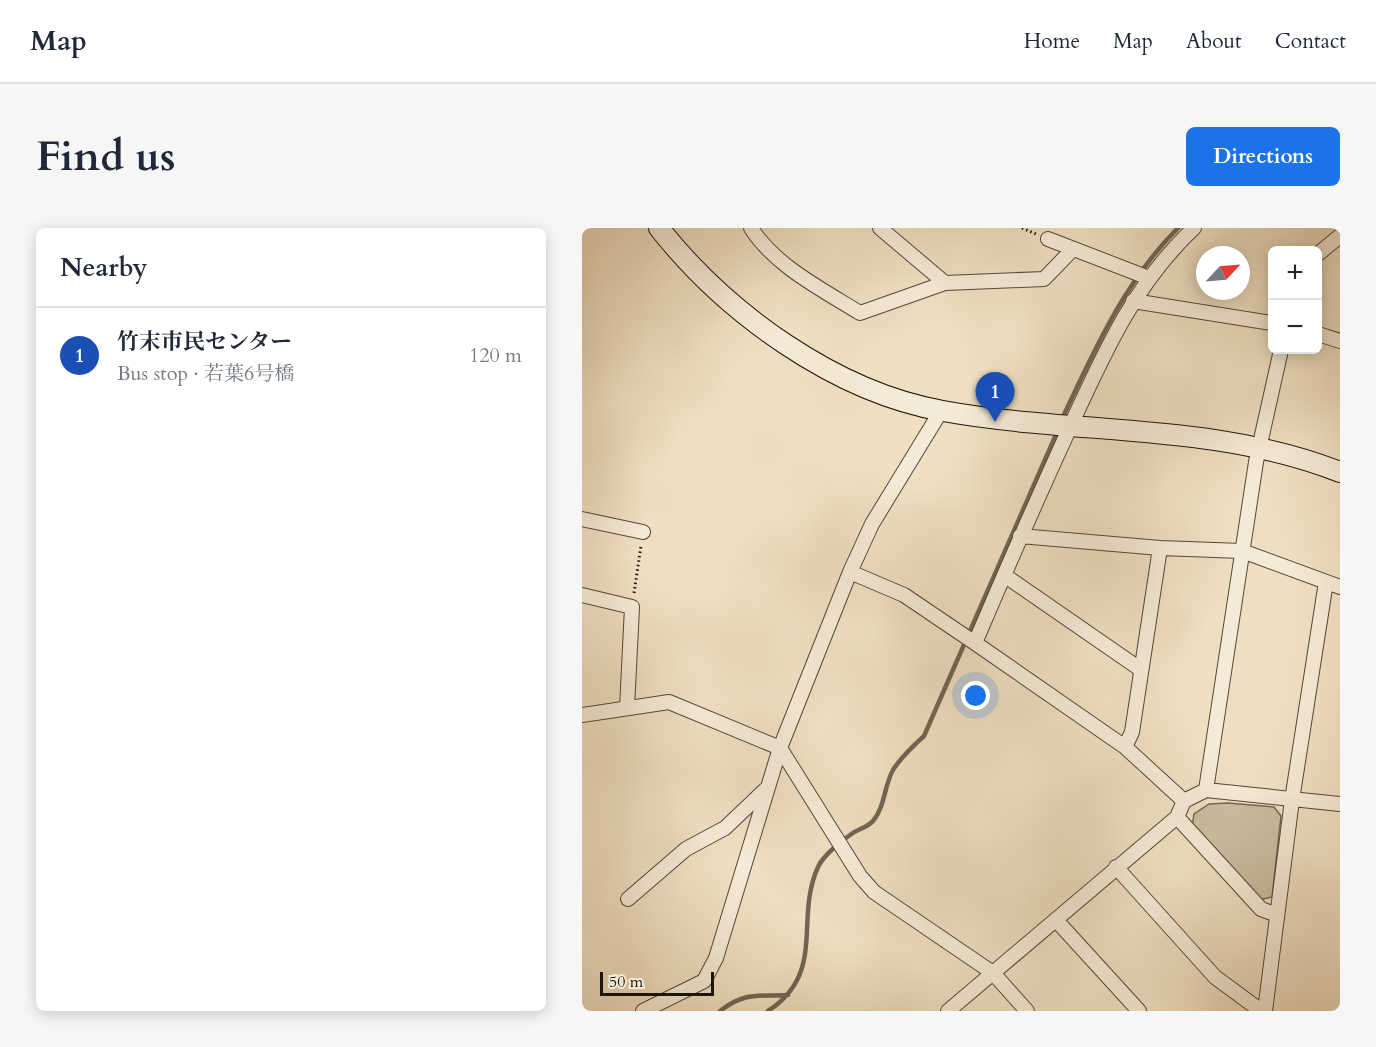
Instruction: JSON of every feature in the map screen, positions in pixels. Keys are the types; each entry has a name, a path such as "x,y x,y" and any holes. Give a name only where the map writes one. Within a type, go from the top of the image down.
{"street":[{"path":"659,228 700,273 776,339 842,376 886,394 941,411 1175,434 1261,447 1340,472"},
{"path":"751,228 761,243 804,278 860,313 945,284 1044,279 1073,249"},
{"path":"879,228 945,284"},
{"path":"975,643 1020,536 1102,358 1133,301 1149,278 1192,228"},
{"path":"1322,250 1340,236"},
{"path":"1048,239 1149,278"},
{"path":"1133,301 1268,322"},
{"path":"1322,336 1340,341"},
{"path":"1206,790 1242,551 1280,354"},
{"path":"643,1011 704,981 716,958 780,748 850,572 872,524 941,411"},
{"path":"582,519 643,532"},
{"path":"1020,536 1160,548 1242,551 1340,587"},
{"path":"1125,747 1132,732 1160,548"},
{"path":"850,572 904,595 959,632 1125,747 1184,801"},
{"path":"1004,575 1140,669"},
{"path":"1265,1011 1292,800 1326,582"},
{"path":"582,595 632,607 627,708"},
{"path":"582,715 669,702 780,748 848,857 874,892 993,973 1027,1011"},
{"path":"628,899 686,849 725,828 767,789"},
{"path":"948,1011 1178,817 1184,801 1206,790 1340,804"},
{"path":"1178,817 1261,909 1277,915"},
{"path":"1116,867 1215,977 1261,1011"},
{"path":"1056,920 1139,1011"}],"path":[{"path":"632,607 643,532"}],"shaded area":[{"path":"1228,803 1274,807 1281,816 1272,897 1259,900 1192,827 1194,814 1209,804"}],"waterway":[{"path":"1062,419 1126,294 1159,249 1178,228"},
{"path":"768,1011 786,996 797,980 806,944 811,887 818,867 837,845 873,821 880,809 893,770 903,756 924,736 1058,430"},
{"path":"720,1011 745,998 788,995"}],"place":[{"name":"竹末市民センター","path":"995,422"}]}
